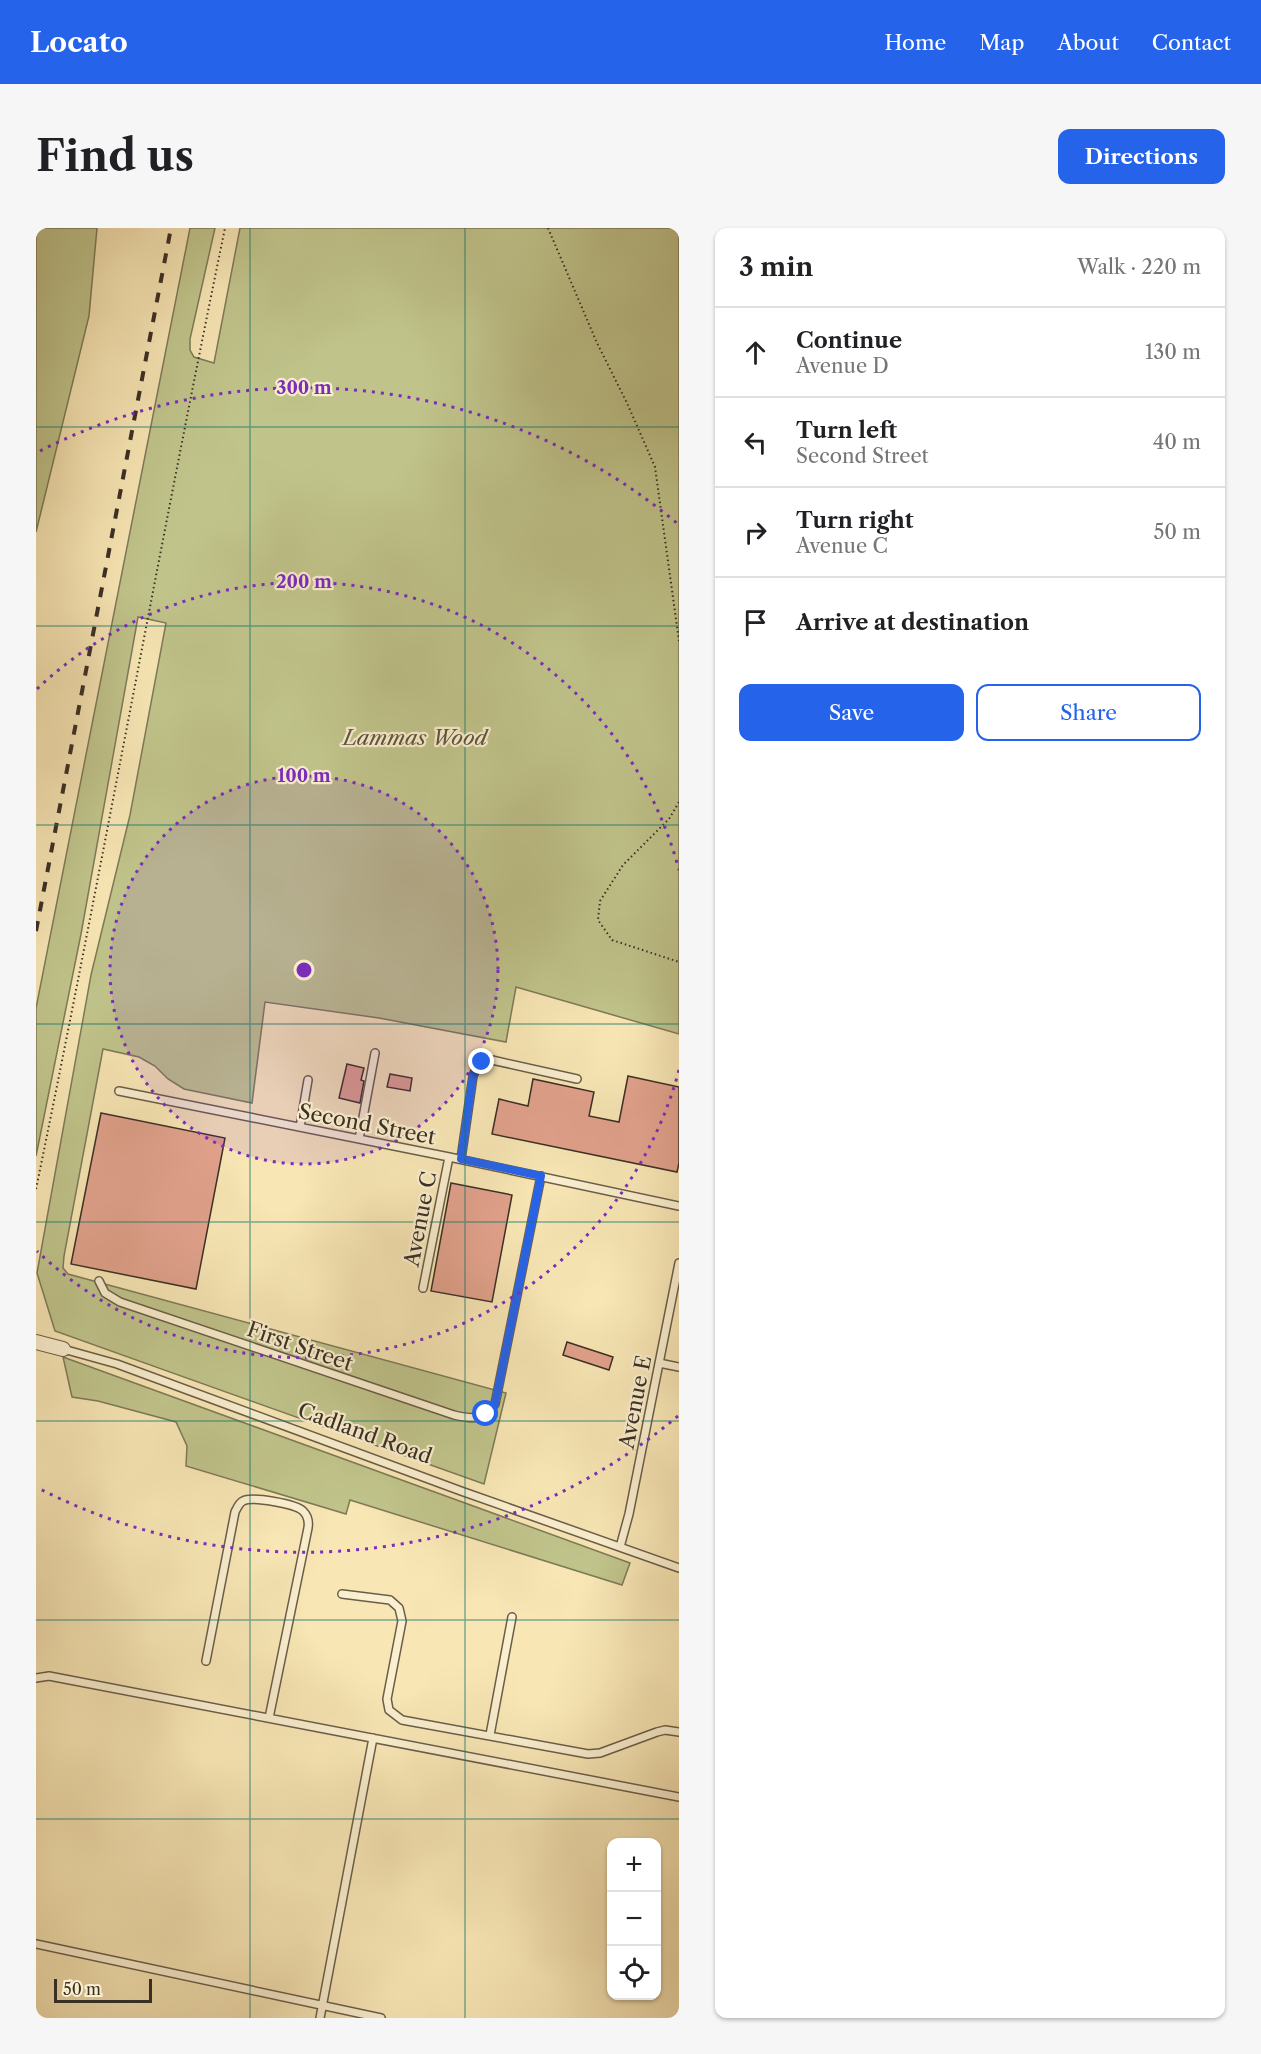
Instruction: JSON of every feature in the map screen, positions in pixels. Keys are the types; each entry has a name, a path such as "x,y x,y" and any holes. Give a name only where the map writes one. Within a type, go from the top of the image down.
{"street":[{"name":"Cadland Road","path":"42,1343 63,1349"}],"lane":[{"path":"359,1139 375,1053"},
{"name":"Avenue C","path":"461,1159 473,1076 482,1062 492,1060 577,1079"},
{"path":"300,1127 308,1080"},
{"name":"Second Street","path":"119,1091 461,1159 679,1206"},
{"name":"Avenue C","path":"423,1288 449,1157"},
{"name":"First Street","path":"99,1281 105,1293 120,1302 454,1415 473,1419 492,1410 495,1404 541,1176"},
{"name":"Avenue E","path":"620,1547 629,1514 679,1263"},
{"name":"Cadland Road","path":"63,1349 117,1364 679,1568"},
{"path":"659,1363 679,1367"},
{"path":"206,1661 238,1506 249,1499 297,1506 305,1513 309,1523 269,1718"},
{"path":"342,1594 390,1600 402,1613 387,1699 389,1710 402,1720 588,1754 600,1753 665,1730 679,1732"},
{"path":"490,1735 512,1617"},
{"path":"36,1678 49,1676 679,1797"},
{"path":"320,2018 373,1738"},
{"path":"36,1944 381,2018"}],"path":[{"path":"36,1189 196,365 225,228"},
{"path":"548,228 597,343 655,467 679,641"},
{"path":"679,802 669,819 623,865 600,901 597,920 612,940 679,962"}],"green space":[{"path":"36,228 97,228 89,316 36,532"},
{"name":"Lammas Wood","path":"190,228 215,228 190,339 190,350 194,357 214,363 240,228 679,228 679,1034 516,987 506,1042 379,1018 265,1002 252,1103 184,1089 168,1079 155,1066 139,1057 103,1049 64,1256 63,1268 68,1274 506,1393 484,1484 55,1331 37,1273 91,975 130,815 166,623 138,617 81,934 36,1156 36,1008"},
{"path":"63,1357 630,1563 622,1585 350,1500 346,1514 186,1466 187,1446 176,1422 98,1401 72,1397"}],"building":[{"path":"347,1064 364,1068 360,1103 339,1098"},
{"path":"390,1074 412,1078 410,1091 387,1087"},
{"path":"628,1076 679,1087 677,1172 492,1134 499,1099 528,1106 533,1079 594,1092 589,1116 619,1122"},
{"path":"101,1113 225,1138 196,1289 71,1264"},
{"path":"451,1183 512,1195 492,1302 431,1291"},
{"path":"567,1342 613,1357 609,1370 563,1355"}],"railway":[{"path":"36,931 171,228"}],"route":[{"path":"482,1062 473,1076 461,1159 541,1176 495,1404 486,1414"}]}
